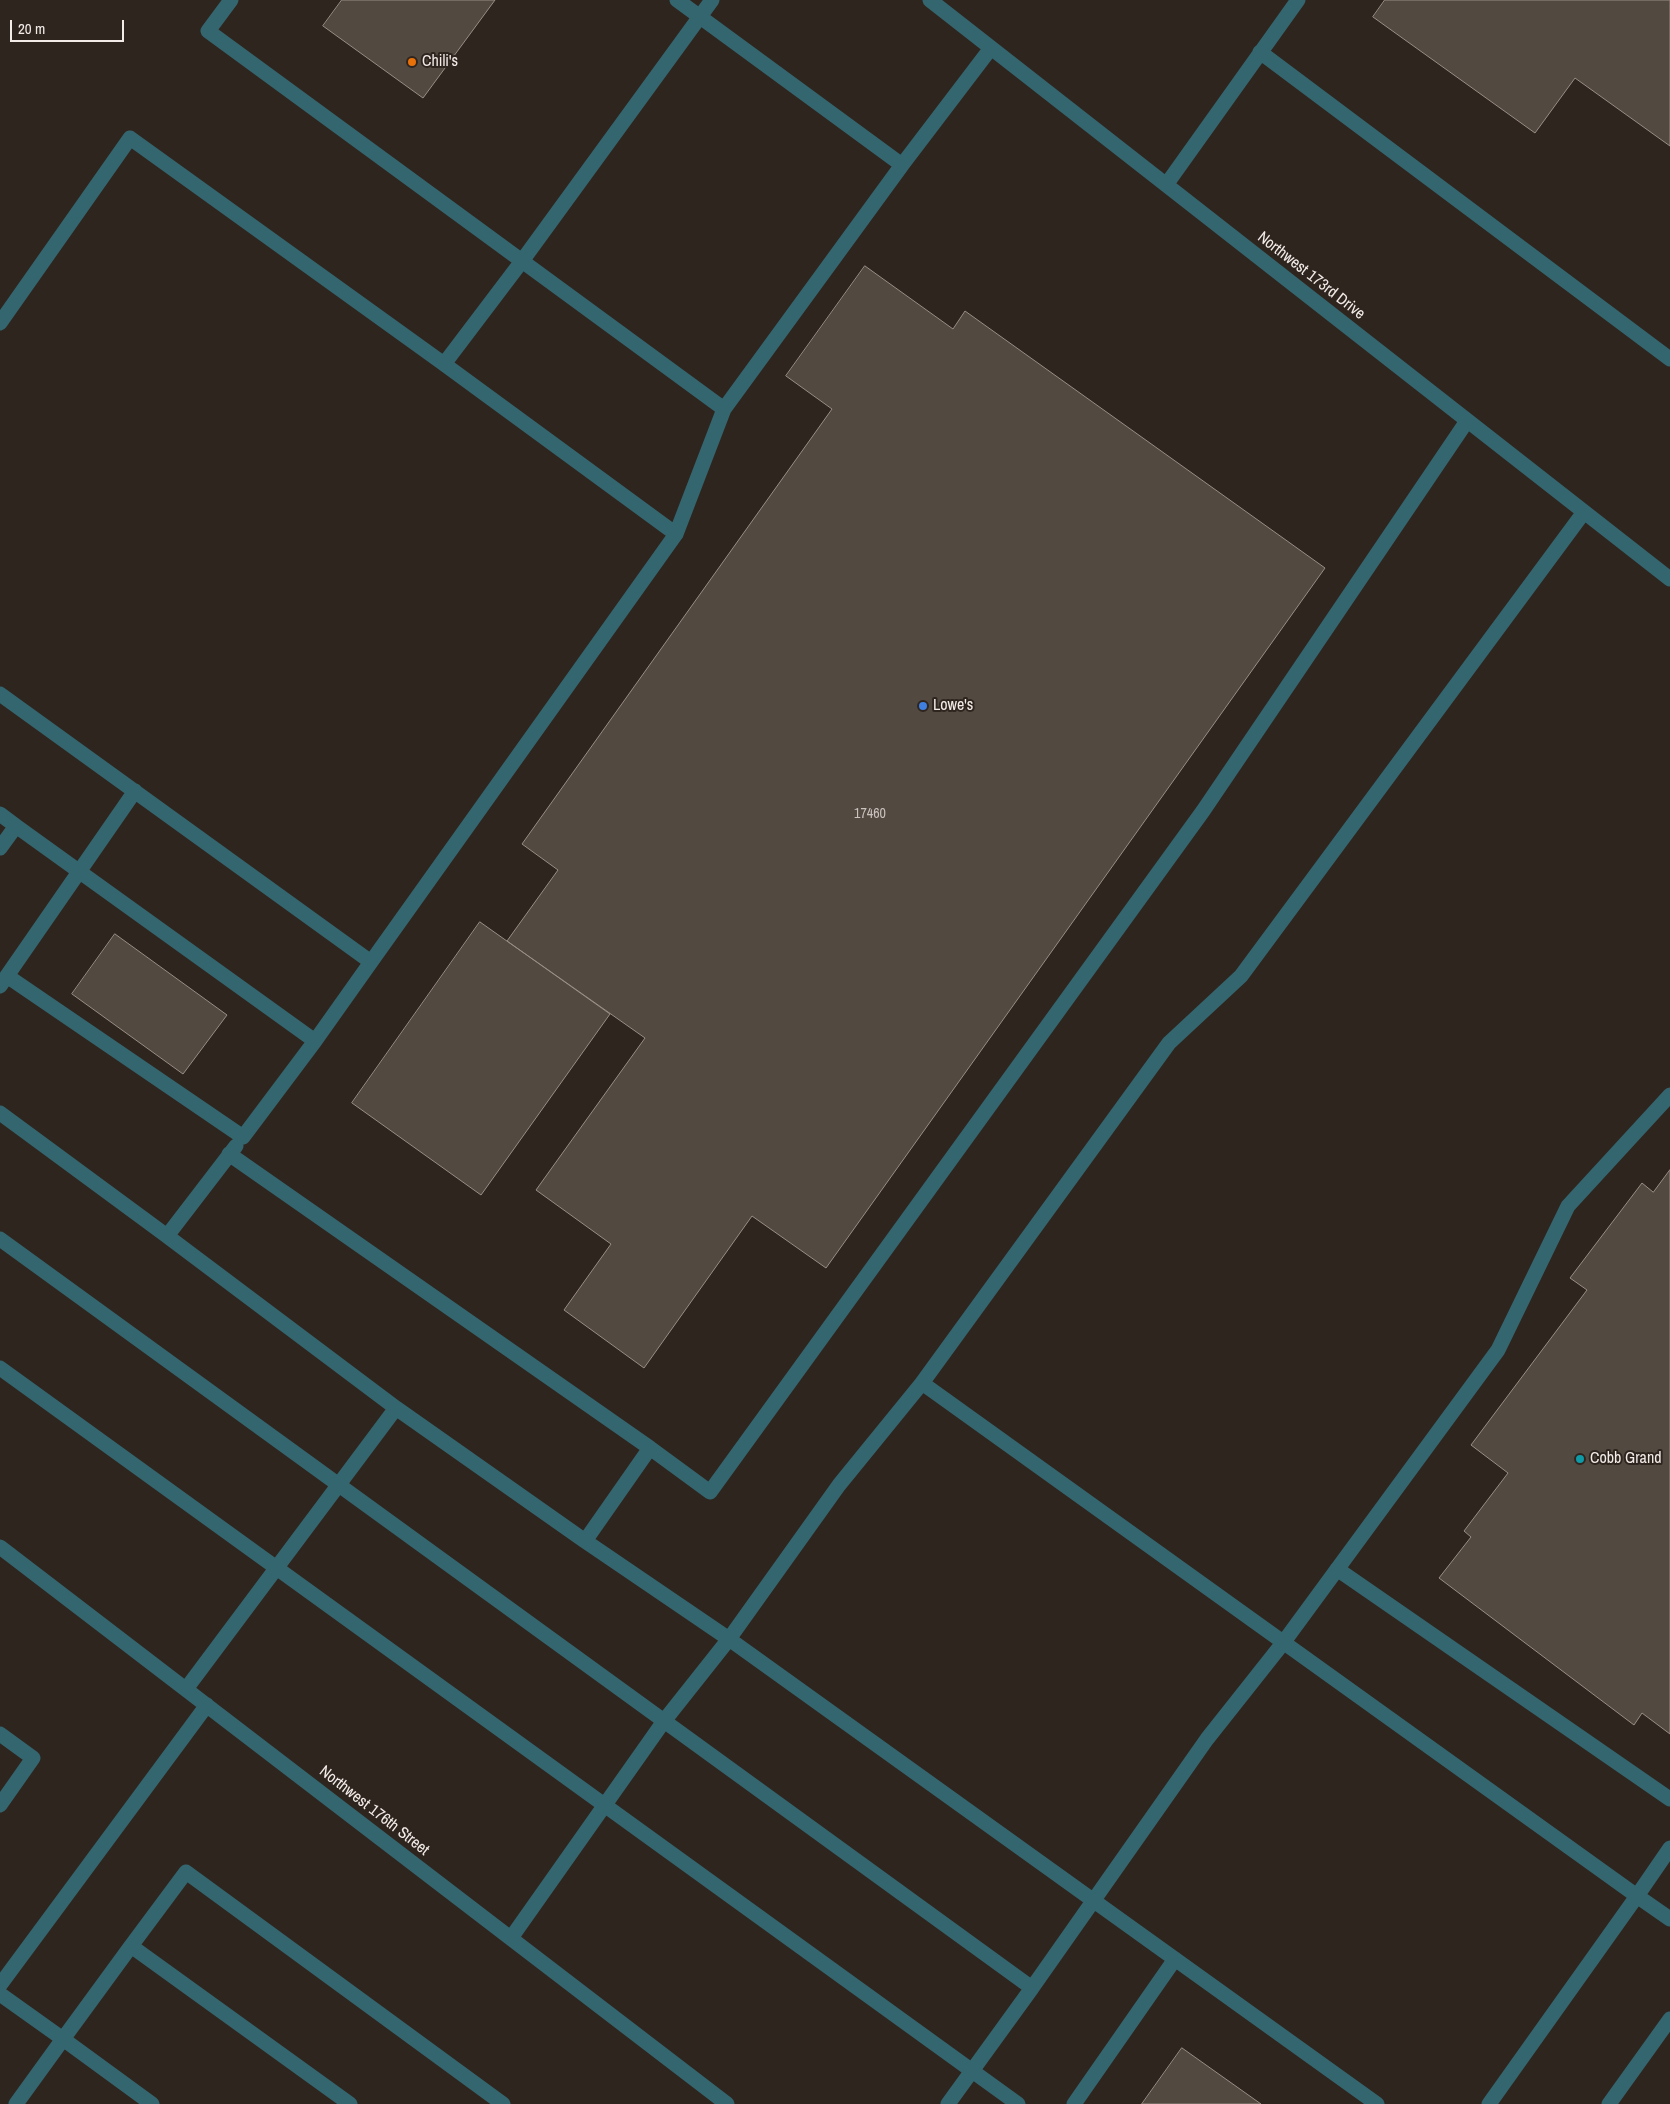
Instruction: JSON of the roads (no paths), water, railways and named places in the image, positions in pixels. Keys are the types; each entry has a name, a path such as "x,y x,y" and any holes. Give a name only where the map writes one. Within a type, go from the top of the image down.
{"street":[{"path":"231,0 208,31 724,409"},
{"path":"677,0 902,165"},
{"path":"444,364 522,261 712,0"},
{"name":"Northwest 173rd Drive","path":"930,0 1670,579"},
{"path":"1166,185 1298,0"},
{"path":"167,1236 315,1041 676,534 724,409 990,48"},
{"path":"1260,52 1670,359"},
{"path":"0,323 130,138 676,534"},
{"path":"229,1154 650,1448 710,1492 1203,811 1467,421"},
{"path":"511,1938 664,1721 729,1639 839,1485 922,1383 1169,1043 1241,976 1584,512"},
{"path":"0,694 371,962"},
{"path":"135,791 4,981 243,1137"},
{"path":"0,814 315,1041"},
{"path":"0,848 16,826"},
{"path":"948,2104 1208,1739 1283,1642 1498,1350 1568,1206 1670,1095"},
{"path":"0,1113 396,1408 585,1541 729,1639 1377,2104"},
{"path":"0,1240 1032,1988"},
{"path":"0,1368 971,2072 1018,2104"},
{"path":"922,1383 1670,1919"},
{"path":"186,1689 396,1408"},
{"path":"585,1541 650,1448"},
{"name":"Northwest 176th Street","path":"0,1546 727,2104"},
{"path":"1337,1569 1670,1799"},
{"path":"0,1985 207,1705"},
{"path":"0,1734 34,1758 0,1805"},
{"path":"1489,2104 1670,1848"},
{"path":"16,2104 186,1872 503,2104"},
{"path":"131,1946 350,2104"},
{"path":"1074,2104 1175,1959"},
{"path":"0,1994 152,2104"},
{"path":"1608,2104 1670,2019"}],"place":[{"name":"Chili's","path":"412,62"},
{"name":"Lowe's","path":"923,706"},
{"name":"Cobb Grand","path":"1580,1459"}]}
